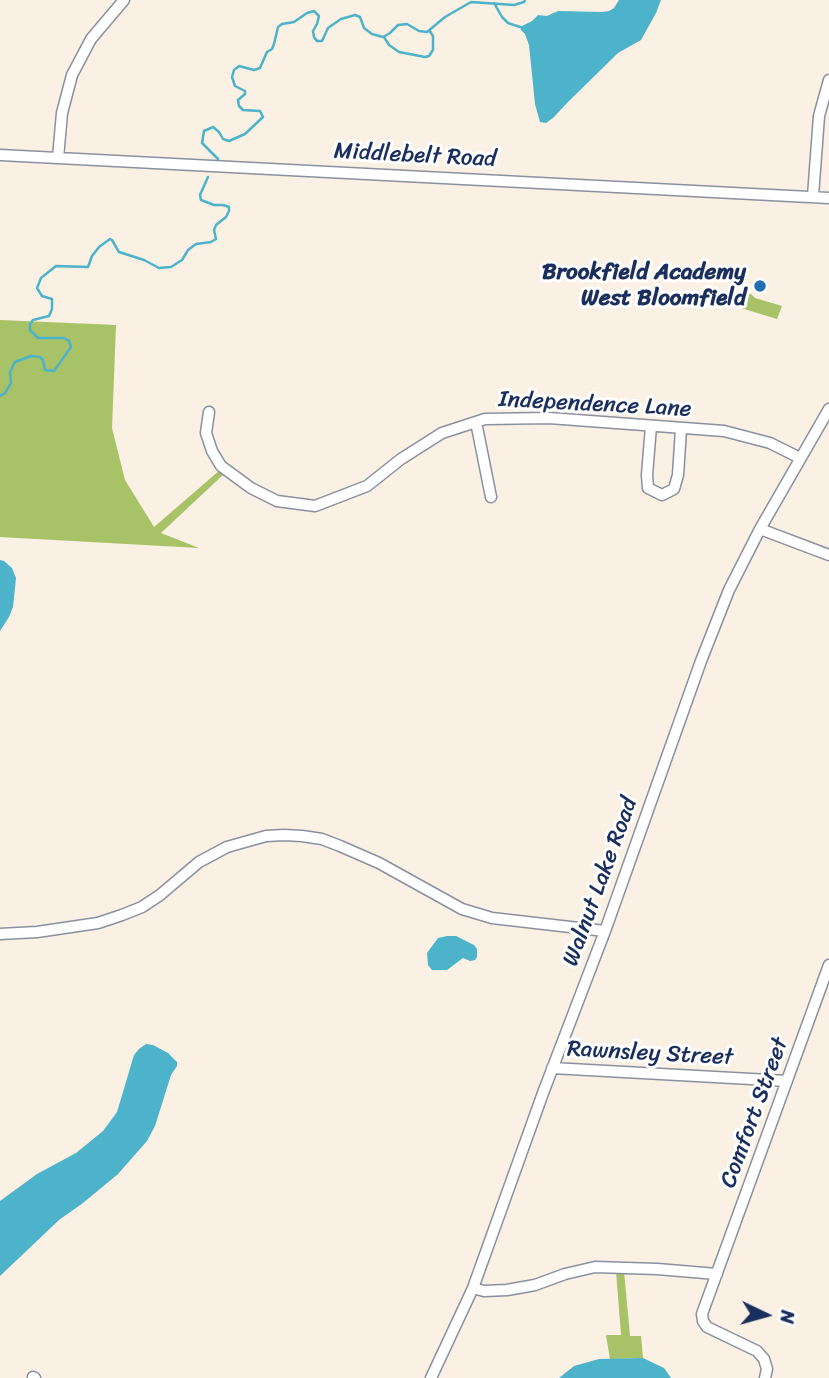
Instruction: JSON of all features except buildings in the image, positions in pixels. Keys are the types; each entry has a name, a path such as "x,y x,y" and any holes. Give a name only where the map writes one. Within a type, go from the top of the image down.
{"street":[{"path":"58,158 62,113 72,75 91,39 118,2"},
{"path":"813,196 819,116 829,80"},
{"name":"Middlebelt Road","path":"0,155 829,198"},
{"name":"Walnut Lake Road","path":"431,1378 473,1288 729,590 760,529 829,409"},
{"name":"Independence Lane","path":"209,412 206,433 221,466 251,488 277,501 315,506 367,486 401,459 442,433 485,419 549,418 724,431 770,443 800,458"},
{"path":"476,422 491,497"},
{"path":"650,426 646,475 648,488 662,495 674,489 678,475 681,429"},
{"path":"760,529 829,555"},
{"path":"0,934 37,932 98,923 122,915 142,907 199,862 226,847 266,836 284,835 322,839 350,850 462,909 492,918 605,931"},
{"name":"Comfort Street","path":"765,1378 767,1369 764,1359 757,1351 707,1327 702,1314 829,965"},
{"name":"Rawnsley Street","path":"552,1068 787,1081"},
{"path":"473,1288 484,1291 507,1290 535,1285 573,1271 595,1267 717,1274"}],"green space":[{"path":"741,293 782,306 777,319 741,308"},
{"path":"0,320 116,325 112,428 125,480 154,527 220,470 224,474 161,533 199,548 0,537"},
{"path":"616,1271 624,1271 630,1336 641,1336 643,1358 610,1359 606,1335 621,1335"}],"water":[{"path":"619,0 661,0 641,40 618,53 553,118 546,123 540,122 535,104 529,45 520,27 538,15 547,16 558,11 609,11"},
{"path":"0,560 12,568 16,578 13,607 0,631"},
{"path":"456,936 474,945 477,957 470,961 463,958 447,970 432,970 428,965 427,953 438,938"},
{"path":"146,1044 168,1053 177,1062 155,1126 147,1141 118,1174 59,1220 0,1276 0,1201 37,1174 76,1153 103,1131 117,1112 134,1055"},
{"path":"643,1358 664,1368 671,1378 559,1378 574,1366 599,1359"}],"waterway":[{"path":"218,159 202,143 204,131 213,127 223,139 229,141 245,134 263,117 260,111 243,110 239,106 238,100 245,91 235,86 232,77 239,66 254,70 260,68 267,52 272,49 278,27 282,24 294,22 314,11 319,16 313,31 314,37 317,41 322,41 328,28 341,19 355,15 360,17 364,28 383,37 398,25 407,24 427,32 445,17 471,2 514,5 525,0"},
{"path":"494,3 508,23 520,27"},
{"path":"384,37 389,45 399,52 425,57 433,50 433,36 429,30"},
{"path":"0,396 11,383 10,372 15,362 31,356 40,357 45,370 54,371 71,347 69,341 64,338 38,338 30,330 33,320 49,316 52,309 52,299 42,296 37,288 41,278 56,266 88,267 99,247 110,239 119,252 159,268 171,267 182,260 196,244 216,239 216,225 229,211 229,207 201,200 200,195 208,177"}],"place":[{"name":"Brookfield Academy West Bloomfield","path":"760,286"}]}
